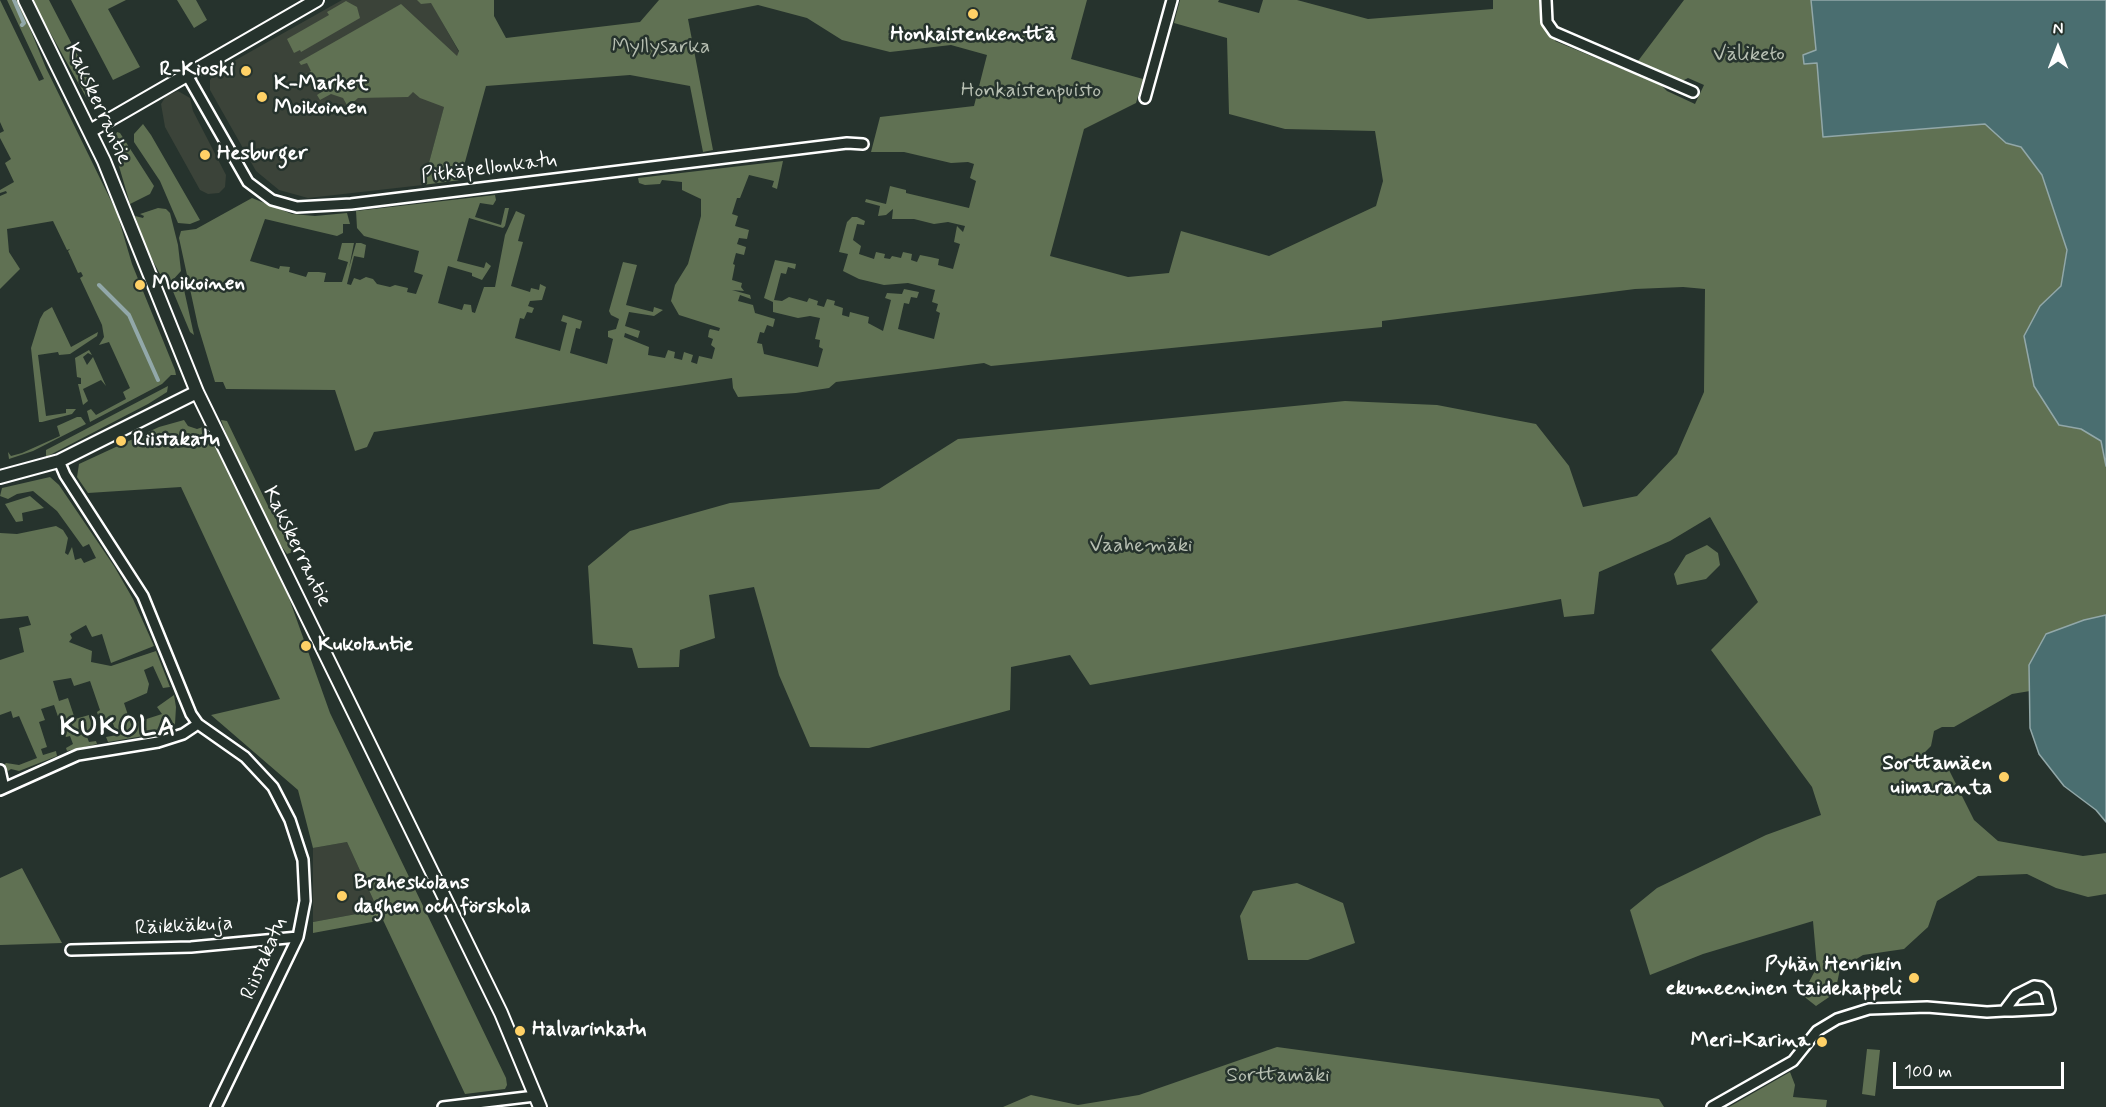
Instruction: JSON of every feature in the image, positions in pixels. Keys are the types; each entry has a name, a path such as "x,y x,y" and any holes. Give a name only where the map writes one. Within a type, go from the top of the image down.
{"main road":[{"name":"Kakskerrantie","path":"25,0 90,130 197,392 501,1013 537,1102"},
{"path":"90,130 316,0"},
{"path":"0,477 59,461 197,392"}],"street":[{"path":"1146,98 1172,0"},
{"path":"1546,0 1547,22 1554,32 1693,92"},
{"name":"Pitkäpellonkatu","path":"187,75 248,182 272,200 297,207 351,204 847,143 863,144"},
{"name":"Riistakatu","path":"59,461 65,475 143,596 191,714 198,724 245,757 273,787 282,801 303,860 304,901 298,937 216,1107"},
{"path":"0,770 2,789 78,755 158,742 183,734 198,724"},
{"name":"Räikkäkuja","path":"71,950 191,947 298,937"},
{"path":"1712,1107 1793,1061 1816,1031 1837,1019 1869,1010 1927,1007 2004,1011 2050,1009 2046,992 2041,987 2034,986 2016,995 2004,1011"},
{"path":"443,1107 537,1102"}],"shaded area":[{"path":"342,0 430,0 459,52 423,185 308,198 279,190 256,171 210,90 210,80 218,70"},
{"path":"178,91 190,98 193,111 226,175 225,187 219,193 208,194 200,190 165,127 161,104 166,96"},
{"name":"Braheskolans daghem och förskola","path":"347,842 378,910 313,922 313,848"}],"green space":[{"path":"0,0 39,81 44,79 7,0 17,0 24,14 46,68 117,213 132,264 175,370 176,375 171,375 162,384 90,422 87,411 91,409 96,415 126,399 123,392 130,388 109,342 99,345 104,337 102,325 80,278 83,276 81,272 78,273 68,251 70,249 67,250 53,221 7,229 9,252 20,269 0,289 0,196 7,193 6,191 0,193 0,190 14,182 5,163 11,159 0,138 0,133 4,131 0,122"},
{"path":"32,0 49,0 104,106 92,103 86,97"},
{"path":"71,0 126,0 108,9 140,67 113,80"},
{"path":"177,0 196,0 207,20 194,28"},
{"path":"417,0 494,0 494,16 506,38 640,22 659,0 1087,0 1071,59 1143,79 1136,103 1084,129 1050,256 1128,277 1169,273 1181,231 1269,256 1376,206 1383,181 1375,131 1285,129 1229,114 1227,38 1174,23 1180,0 1219,0 1218,2 1259,13 1263,0 1297,0 1368,19 1493,9 1493,0 1540,0 1542,23 1556,38 1555,41 1661,85 1667,91 1695,104 1704,85 1688,78 1682,81 1638,61 1684,0 1814,0 1816,50 1803,55 1817,62 1824,136 1985,123 2006,143 2021,147 2042,175 2067,250 2061,286 2040,306 2059,425 2081,429 2101,441 2106,466 2106,615 2084,620 2029,665 2030,691 2012,694 1954,727 1942,727 1934,731 1931,746 1920,757 1927,763 1948,768 1974,820 1998,841 2083,856 2106,853 2106,894 2088,897 2056,888 2027,874 1978,876 1937,901 1928,927 1904,949 1863,955 1840,969 1835,993 1816,1006 1802,995 1817,967 1813,921 1703,954 1650,975 1630,910 1657,888 1766,835 1821,815 1812,787 1711,650 1758,602 1710,517 1670,541 1599,572 1594,614 1564,617 1561,599 1090,685 1070,655 1011,667 1010,710 869,748 810,747 779,675 754,587 709,595 715,638 680,650 679,667 638,668 632,648 593,644 588,566 630,531 730,503 879,489 958,439 1345,401 1437,405 1536,424 1569,466 1583,507 1637,496 1677,454 1704,392 1705,289 1683,287 1635,289 1382,321 1382,327 991,366 984,363 836,382 829,388 796,393 738,397 733,388 732,378 374,432 367,447 355,451 335,390 226,389 223,382 215,382 198,326 179,238 181,231 196,229 252,198 292,214 315,216 347,213 350,224 343,224 343,233 337,236 265,219 250,261 279,269 280,266 290,267 289,272 306,277 308,272 326,273 324,282 342,282 348,262 338,259 342,243 354,243 349,268 356,243 361,243 366,245 364,258 354,256 347,284 351,285 354,278 360,280 366,277 373,279 377,284 408,288 407,292 416,294 423,275 414,272 419,251 364,236 357,228 356,211 495,195 496,200 493,205 480,203 475,217 501,225 505,208 509,208 505,226 503,228 469,218 457,261 484,268 486,262 491,266 482,280 472,276 472,273 448,266 438,303 462,310 464,304 471,305 472,312 475,313 484,287 495,287 505,235 516,211 525,215 518,241 523,242 511,286 530,292 531,288 539,290 540,284 546,287 542,300 530,301 528,306 534,308 532,313 527,312 524,319 520,318 515,338 560,351 567,323 561,321 563,315 582,321 580,329 576,328 570,353 607,364 613,339 608,337 608,331 616,329 619,319 611,315 609,311 623,262 637,265 626,305 653,312 654,307 663,310 654,316 629,312 625,326 640,331 638,338 625,333 624,337 649,347 648,355 665,358 668,350 675,352 674,358 682,360 684,352 693,355 691,362 697,364 699,356 712,359 715,348 711,345 713,339 708,337 709,331 710,329 719,331 720,328 679,315 671,301 675,285 688,264 701,216 701,199 682,190 682,182 662,180 660,184 645,185 639,183 638,178 783,161 777,189 772,187 774,181 749,175 740,198 737,198 732,214 738,216 735,226 749,230 747,239 739,238 737,244 746,247 744,255 736,253 733,264 735,265 732,280 742,283 741,287 744,291 732,290 750,295 751,299 740,295 738,301 753,305 755,313 775,319 773,327 767,325 764,333 760,332 757,343 762,344 764,354 818,367 823,349 819,347 820,340 815,339 820,318 810,316 798,318 773,312 773,302 764,298 775,260 796,264 795,269 788,267 786,274 781,273 774,300 782,301 789,297 807,302 809,298 818,301 817,305 824,307 827,299 835,301 834,305 843,308 842,315 849,317 850,312 869,317 868,323 883,331 891,300 885,298 887,293 902,294 904,289 919,292 917,298 911,297 909,304 904,303 898,329 934,339 940,313 936,311 938,304 932,302 935,290 908,283 884,285 859,279 843,271 848,254 839,252 847,222 852,217 857,217 865,221 864,225 857,224 853,240 861,246 859,254 874,259 876,252 885,254 884,258 890,259 892,256 901,258 903,252 912,254 911,260 917,262 920,255 930,257 939,259 938,265 953,269 960,244 954,242 957,226 963,232 965,226 948,222 934,224 914,219 892,219 893,209 886,215 878,216 880,206 865,202 866,199 886,204 890,186 906,190 906,193 969,208 976,181 970,178 974,164 968,162 951,163 904,152 871,152 880,117 974,106 987,55 951,45 890,52 842,40 807,18 758,5 688,19 713,150 703,152 690,86 630,75 486,86 460,180 423,185 444,107 420,98 413,92 408,97 358,98 348,107 343,98 331,94 320,100 317,95 323,91 316,79 310,81 306,74 311,71 307,63 301,65 299,62 401,4 457,56 459,51 431,3 421,4"},
{"path":"346,1 357,7 360,18 301,52 300,50 294,53 287,39 329,15 327,12"},
{"path":"143,124 200,220 190,224 178,223 160,181 134,142 134,134"},
{"path":"117,132 120,133 154,186 150,194 130,204 114,149"},
{"path":"158,208 166,209 170,213 178,245 181,271 171,282 168,274 160,274 148,252 135,216 143,218 144,216 140,214"},
{"path":"183,280 194,335 190,332 172,289"},
{"path":"52,307 71,347 98,332 97,336 70,354 59,355 58,352 38,355 46,416 66,413 66,409 76,409 72,414 39,422 31,348 40,319 44,312"},
{"path":"89,350 92,355 88,353 83,357 87,365 93,357 106,386 101,380 83,389 88,401 83,405 78,384 81,384 81,378 77,377 75,358"},
{"path":"168,386 167,392 148,404 46,457 46,450"},
{"path":"81,417 86,424 33,451 9,459 8,452 11,456 22,453 60,436 57,426"},
{"path":"184,420 188,426 197,429 206,426 284,584 330,713 506,1078 505,1089 465,1094 383,920 313,933 313,922 378,910 347,842 313,848 298,790 211,715 280,699 181,487 88,493 77,477 79,464 159,427"},
{"path":"221,420 227,421 269,508 295,549 293,552 287,554 268,527 240,470"},
{"path":"50,477 59,485 114,566 133,599 154,646 111,663 102,634 92,637 86,625 70,634 72,638 69,642 92,651 91,662 111,666 156,651 170,687 163,688 153,666 144,670 149,684 147,693 124,703 131,724 162,714 157,707 174,695 175,724 174,728 161,733 108,742 106,737 117,735 112,721 101,725 97,712 100,710 90,681 74,686 71,678 53,681 59,701 68,698 75,719 89,715 92,722 96,720 96,728 85,732 89,742 96,741 97,744 67,751 66,748 73,744 70,736 66,737 64,734 54,705 41,709 45,720 39,722 47,747 41,749 43,755 56,751 57,756 19,771 11,769 8,771 3,766 6,763 19,765 37,758 19,716 13,718 11,711 0,715 0,660 24,652 19,628 31,625 28,616 0,619 0,533 17,534 56,526 63,530 68,538 65,553 68,555 72,547 75,560 81,558 84,563 96,558 89,544 83,547 57,511 33,491 17,494 8,499 0,496 2,488"},
{"path":"30,496 44,508 22,513 23,521 16,522 5,504"},
{"path":"1707,545 1718,553 1720,565 1706,579 1677,585 1674,574 1686,555"},
{"path":"22,868 62,943 0,945 0,878"},
{"path":"1297,883 1343,903 1355,943 1308,960 1248,960 1240,916 1253,891"},
{"name":"Sorttamäki","path":"1277,1047 1659,1099 1664,1107 1003,1107 1031,1095 1078,1105 1139,1095"},
{"path":"1867,1049 1880,1050 1875,1096 1862,1094"},
{"path":"1790,1072 1795,1085 1793,1097 1827,1100 1826,1107 1729,1107"}],"water":[{"path":"1811,0 2106,0 2106,466 2101,441 2081,429 2059,425 2034,386 2024,336 2040,306 2061,286 2067,250 2042,175 2021,147 2006,143 1985,124 1823,137 1817,63 1804,64 1803,55 1816,50"},
{"path":"2106,615 2106,822 2096,810 2064,786 2039,754 2030,728 2029,665 2046,634 2084,620"}],"waterway":[{"path":"14,0 24,23 22,25"},
{"path":"99,285 129,315 158,380"}],"place":[{"name":"Honkaistenkenttä","path":"973,14"},
{"name":"R-Kioski","path":"246,71"},
{"name":"K-Market Moikoinen","path":"262,97"},
{"name":"Hesburger","path":"205,155"},
{"name":"Moikoinen","path":"140,285"},
{"name":"Riistakatu","path":"121,441"},
{"name":"Kukolantie","path":"306,646"},
{"name":"Sorttamäen uimaranta","path":"2004,777"},
{"name":"Braheskolans daghem och förskola","path":"342,896"},
{"name":"Pyhän Henrikin ekumeeninen taidekappeli","path":"1914,978"},
{"name":"Halvarinkatu","path":"520,1031"},
{"name":"Meri-Karina","path":"1822,1042"}],"district":[{"name":"KUKOLA","path":"118,729"}],"park label":[{"name":"Myllysarka","path":"661,48"},
{"name":"Väliketo","path":"1749,56"},
{"name":"Honkaistenpuisto","path":"1031,92"},
{"name":"Vaahemäki","path":"1141,547"}]}
